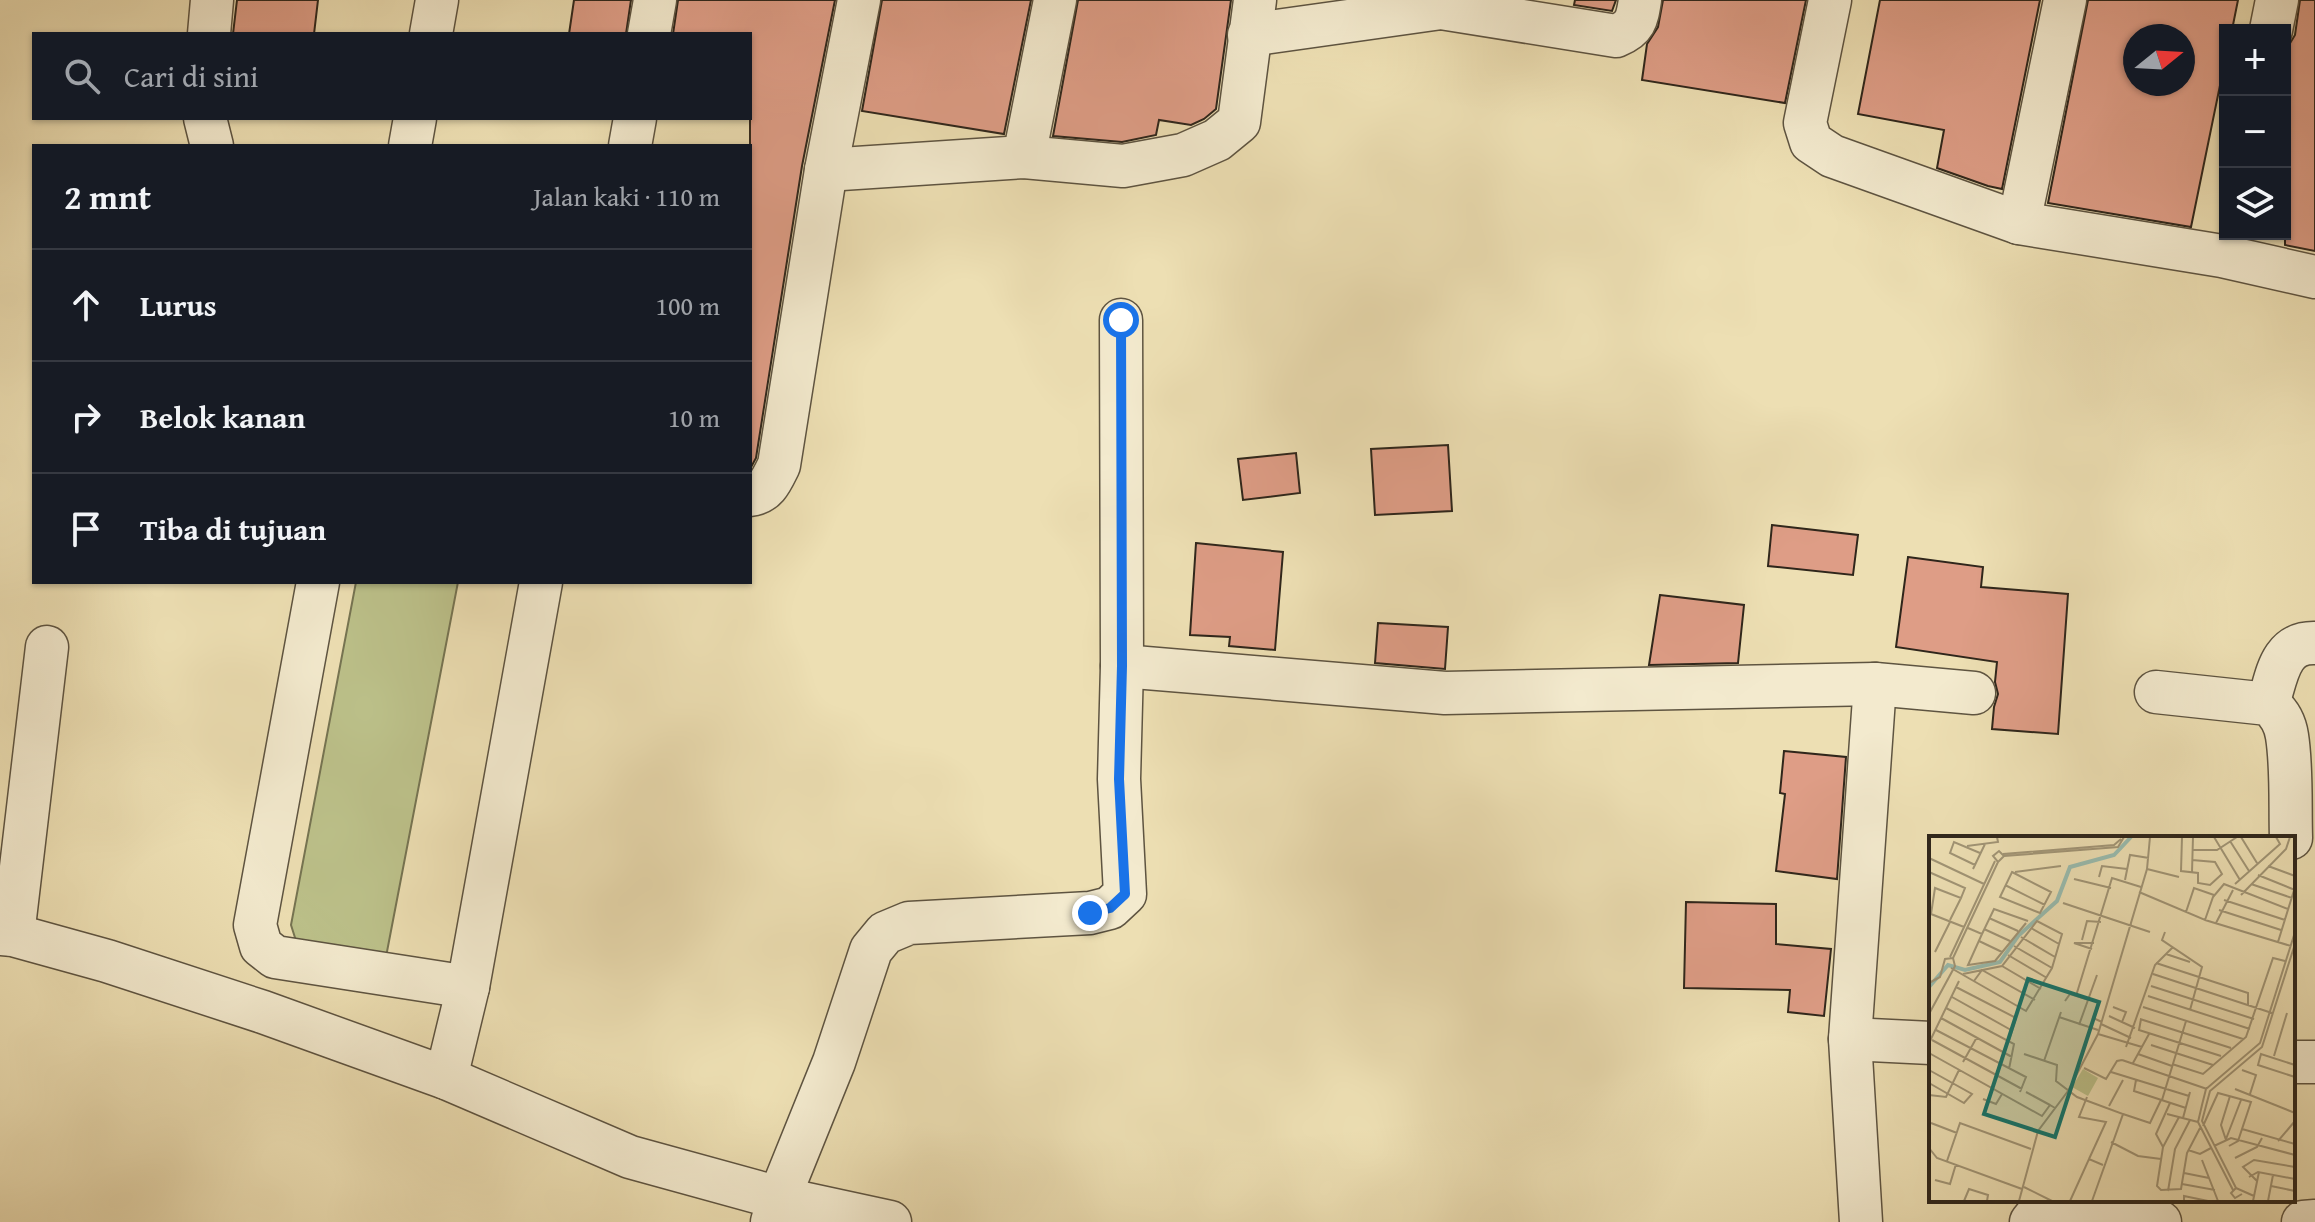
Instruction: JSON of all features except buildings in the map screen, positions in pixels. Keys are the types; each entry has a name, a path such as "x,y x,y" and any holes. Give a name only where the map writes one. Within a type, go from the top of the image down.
{"street":[{"path":"209,32 212,0"},
{"path":"431,32 437,0"},
{"path":"649,32 655,0"},
{"path":"752,495 767,488 779,465 826,170 859,0"},
{"path":"1024,157 1055,0"},
{"path":"826,170 1024,157 1123,166 1183,155 1217,140 1239,122 1252,18 1442,4 1616,36 1628,31 1637,19 1640,0"},
{"path":"1830,0 1805,123 1811,142 1832,156 2019,223 2224,245 2315,277"},
{"path":"2019,223 2065,0"},
{"path":"2272,24 2277,0"},
{"path":"206,120 212,144"},
{"path":"410,144 415,120"},
{"path":"630,144 635,120"},
{"path":"776,1210 834,1062 871,950 885,933 909,923 1090,913 1110,908 1125,894 1119,779 1122,666 1121,320"},
{"path":"318,584 255,925 261,946 275,957 468,987"},
{"path":"446,1078 468,987 541,584"},
{"path":"2268,704 2284,657 2291,648 2315,643"},
{"path":"47,647 6,935 107,961 263,1012 446,1078 630,1157 776,1210 890,1222"},
{"path":"1122,666 1445,693 1875,684 1974,693"},
{"path":"1861,1222 1850,1039 1875,684"},
{"path":"2156,692 2268,704 2280,715 2287,734 2292,836"},
{"path":"2295,838 2315,837"},
{"path":"1850,1039 1929,1043"},
{"path":"2031,1222 2035,1217 2068,1215 2160,1222"},
{"path":"2303,1222 2315,1221"}],"green space":[{"path":"356,584 458,584 385,962 297,944 291,925"}],"route":[{"path":"1090,913 1110,908 1125,894 1119,779 1122,666 1121,320"}]}
